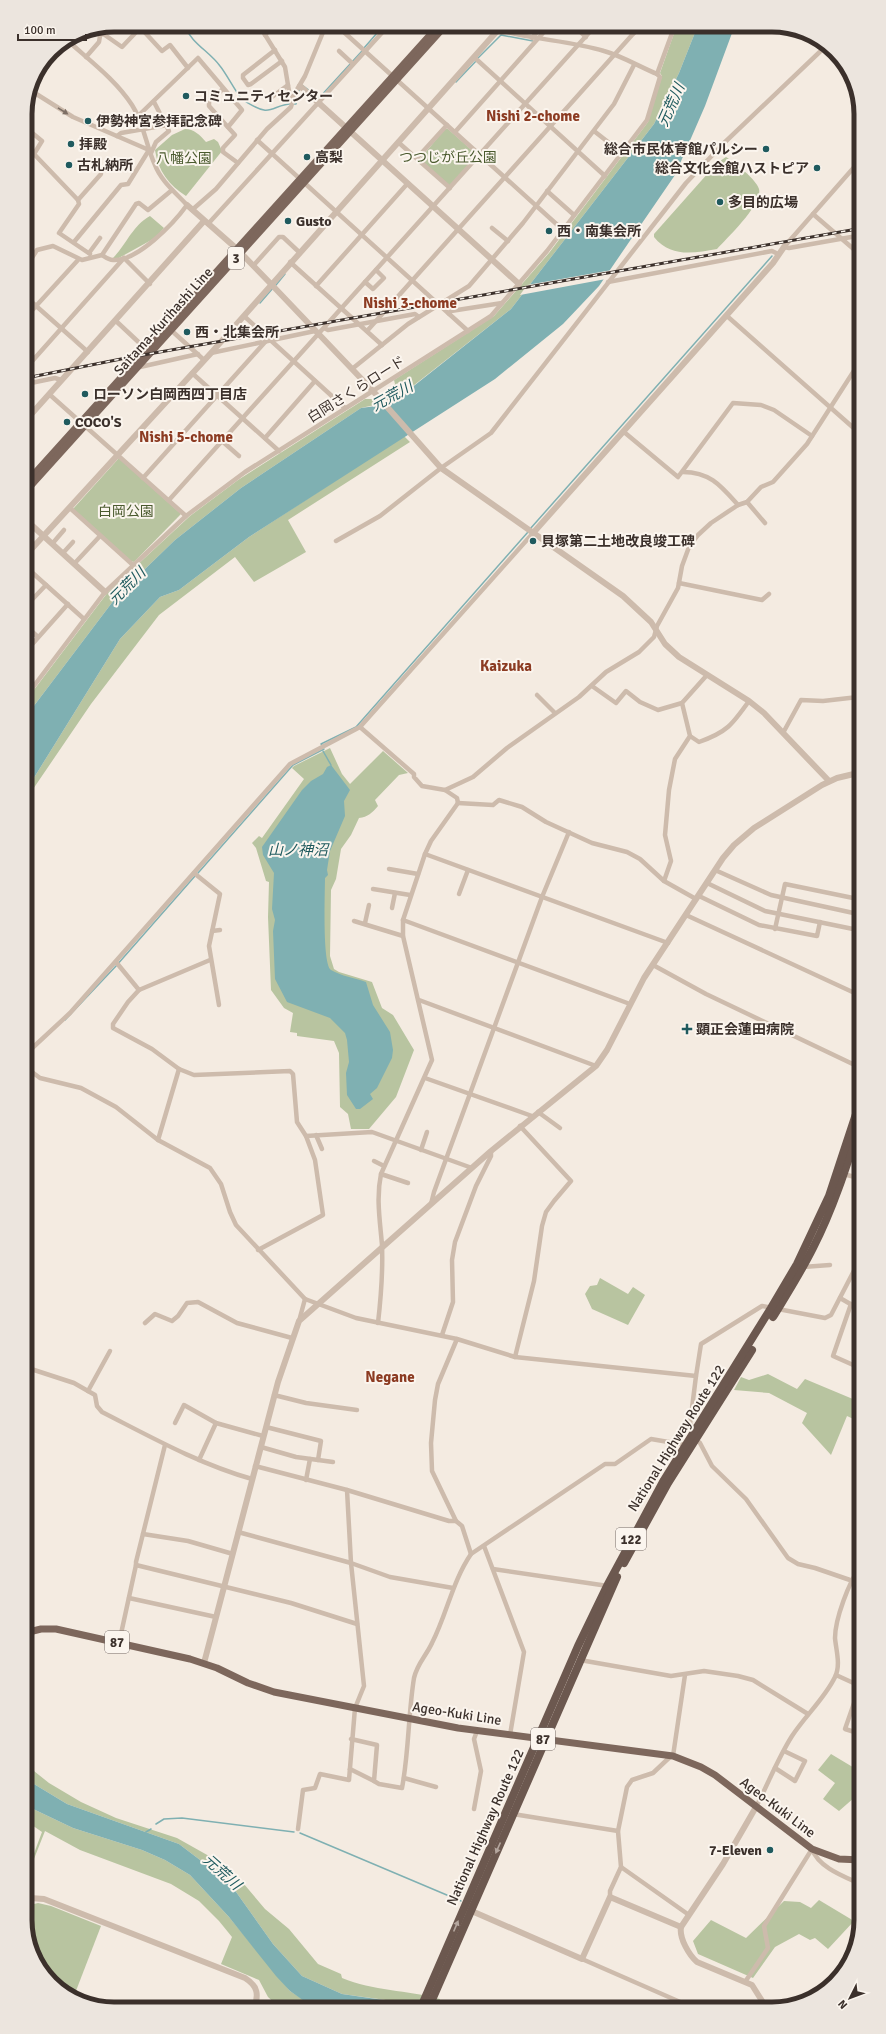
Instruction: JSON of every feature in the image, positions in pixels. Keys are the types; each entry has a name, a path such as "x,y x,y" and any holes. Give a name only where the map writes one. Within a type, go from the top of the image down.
{"highway":[{"name":"National Highway Route 122","path":"424,2002 433,1988 610,1586 694,1435 803,1267 826,1221 854,1125"},
{"name":"National Highway Route 122","path":"775,1308 808,1244 841,1173 854,1140"},
{"name":"National Highway Route 122","path":"542,1739 580,1660 610,1586"},
{"name":"National Highway Route 122","path":"430,2002 433,1988"}],"main road":[{"name":"Saitama-Kurihashi Line","path":"32,484 147,350 349,130 433,32"},
{"name":"Saitama-Kurihashi Line","path":"395,78 439,32"},
{"name":"Saitama-Kurihashi Line","path":"32,477 140,367 239,251"},
{"name":"Ageo-Kuki Line","path":"32,1631 41,1629 56,1629 119,1643 204,1663 248,1683 274,1692 411,1719 476,1731 672,1756 701,1767 812,1849 834,1858 854,1859"}],"street":[{"path":"102,33 122,47 135,32"},
{"path":"145,32 162,51 170,45 188,68"},
{"path":"263,32 282,61 293,98"},
{"path":"265,35 268,32"},
{"path":"32,362 124,258 157,240 190,208 216,189 267,129 291,107 293,98 301,87 323,32"},
{"path":"343,32 563,230"},
{"path":"32,414 206,223 272,154 382,32"},
{"path":"32,549 211,353 290,262 496,32"},
{"path":"512,32 532,38 579,45 605,51 657,74 672,32"},
{"path":"532,38 537,32"},
{"path":"455,132 544,32"},
{"path":"581,32 586,37"},
{"path":"211,353 317,332 324,328 590,32"},
{"path":"86,57 99,42 102,33"},
{"path":"367,332 634,33"},
{"path":"72,44 122,92 138,116 158,171 172,190 206,223 239,251 271,284 373,391 441,468 623,596 642,612 665,644 679,657 749,701 783,733 829,781"},
{"path":"336,541 380,516 441,468 491,433 663,210 702,164 822,49"},
{"path":"275,50 243,75 243,78 248,85 251,84 282,61"},
{"path":"339,51 353,64"},
{"path":"138,116 198,58 242,110 228,127"},
{"path":"474,58 605,176"},
{"path":"352,369 419,317 469,286 508,241 594,131 614,104 634,65"},
{"name":"白岡さくらロード","path":"33,687 105,592 186,516 245,472 491,316 563,230 647,120 660,77 657,74"},
{"path":"272,97 288,85"},
{"path":"301,87 519,284"},
{"path":"223,89 209,101 209,106 235,135 223,148 223,152 238,163"},
{"path":"35,93 73,117 150,152"},
{"path":"74,242 121,185 128,184 156,142 169,131 154,102"},
{"path":"117,136 120,133 142,128 167,125"},
{"path":"417,158 447,125"},
{"path":"594,131 622,153"},
{"path":"32,133 42,141 34,154 78,200"},
{"path":"257,140 468,331"},
{"path":"398,142 450,188"},
{"path":"32,1048 70,1013 290,764 360,727 727,316 778,254 854,167"},
{"path":"100,238 90,254 59,233 79,204 78,200 101,174"},
{"path":"316,286 408,183"},
{"path":"32,258 37,250 52,246 63,250 78,260 102,255 136,204 138,203 148,210 172,190"},
{"path":"548,191 574,215"},
{"path":"813,214 854,249"},
{"path":"492,228 508,241"},
{"path":"253,266 279,237 283,237 299,252"},
{"path":"784,247 789,248 854,237"},
{"path":"608,282 772,251 778,254"},
{"path":"102,255 110,260 124,258"},
{"path":"124,258 150,284"},
{"path":"32,310 78,260"},
{"path":"290,262 382,345"},
{"path":"365,282 373,289 384,278 376,270"},
{"path":"449,314 451,311 502,303"},
{"path":"32,304 88,352"},
{"path":"324,328 328,330 415,314 419,317"},
{"path":"244,316 268,341 294,361 345,408"},
{"path":"727,316 854,428"},
{"path":"116,321 147,350"},
{"path":"172,331 204,360"},
{"path":"169,500 294,361 317,332"},
{"path":"143,478 217,395 268,341"},
{"path":"140,367 198,354"},
{"path":"445,790 473,777 507,748 592,686 606,672 639,652 654,637 679,583 682,566 689,547 711,522 738,505 747,502 761,487 773,482 812,436 854,371"},
{"path":"192,373 278,451"},
{"path":"32,383 55,378 61,380"},
{"path":"265,438 315,381"},
{"path":"50,394 186,516"},
{"path":"624,432 678,477 733,403 761,405 774,410 812,436"},
{"path":"222,441 239,456"},
{"path":"683,472 697,472 712,479 738,505"},
{"path":"747,502 765,523"},
{"path":"70,508 133,565"},
{"path":"32,525 105,592"},
{"path":"52,544 64,530"},
{"path":"74,564 100,536"},
{"path":"63,553 73,542"},
{"path":"32,572 84,619"},
{"path":"679,583 762,600 769,594"},
{"path":"32,599 46,584"},
{"path":"32,644 68,604"},
{"path":"32,632 38,637"},
{"path":"592,686 616,703 626,691 640,702 658,710 682,703 707,675"},
{"path":"537,695 555,713"},
{"path":"783,733 801,700 823,701 854,697"},
{"path":"682,703 690,736 699,742 716,736 732,725 749,701"},
{"path":"360,727 414,774 414,777 422,786 445,790 457,798 458,803"},
{"path":"664,881 671,861 666,835 669,790 675,759 690,736"},
{"path":"298,1321 520,1126 596,1066 607,1050 630,1004 653,965 715,870 728,852 743,837 829,781 846,774 854,773"},
{"path":"458,803 492,805 500,800 522,807 546,822 592,843 627,852 640,859 664,881 759,925 817,936 820,922"},
{"path":"378,1323 382,1294 382,1247 378,1189 381,1174 426,1078 432,1060 403,936 403,920 410,896 431,841 458,803"},
{"path":"431,1204 542,897 569,832"},
{"path":"425,854 668,943"},
{"path":"389,869 418,874"},
{"path":"459,894 468,870"},
{"path":"715,870 770,895 854,913"},
{"path":"194,873 220,894 209,946 218,1005"},
{"path":"707,883 765,911 854,929"},
{"path":"775,929 785,884 854,898"},
{"path":"373,889 410,896"},
{"path":"392,908 395,893"},
{"path":"365,923 369,905"},
{"path":"686,915 854,993"},
{"path":"403,920 630,1004"},
{"path":"354,921 365,923 403,936"},
{"path":"212,931 220,930"},
{"path":"210,960 139,990 128,1002 113,1024 113,1028 152,1050 180,1069 194,1075 290,1071 293,1074 296,1122 306,1136 315,1160 323,1215 258,1250"},
{"path":"116,962 139,990"},
{"path":"653,965 701,991 854,1065"},
{"path":"419,1000 596,1066"},
{"path":"158,1140 180,1069"},
{"path":"32,1072 40,1078 82,1088 116,1107 158,1140 210,1168 221,1184 236,1225 306,1299 318,1302 356,1318 457,1339 515,1358 696,1376"},
{"path":"426,1078 532,1116"},
{"path":"538,1112 560,1128"},
{"path":"515,1358 534,1281 542,1226 546,1212 571,1181 520,1126"},
{"path":"306,1136 334,1133 372,1132 396,1142 472,1168"},
{"path":"421,1150 427,1132"},
{"path":"316,1136 322,1149"},
{"path":"442,1336 453,1302 452,1260 455,1242 476,1186 491,1156 491,1151"},
{"path":"374,1161 384,1166"},
{"path":"841,1173 854,1177"},
{"path":"381,1174 408,1183"},
{"path":"803,1267 830,1266"},
{"path":"850,1580 798,1564 788,1558 746,1499 712,1466 694,1435 690,1424 701,1344 762,1306 825,1318 831,1315 854,1271"},
{"path":"840,1298 854,1306"},
{"path":"204,1663 274,1395 306,1299"},
{"path":"145,1323 156,1314 172,1321 178,1316 187,1302 198,1302 237,1323 292,1338"},
{"path":"851,1304 833,1356 854,1365"},
{"path":"457,1339 444,1368 437,1390 431,1443 432,1471 456,1521 462,1526 471,1554"},
{"path":"88,1391 110,1351"},
{"path":"32,1369 74,1383 95,1395 97,1406 102,1412 165,1445 225,1471 252,1479"},
{"path":"274,1395 306,1403 357,1410"},
{"path":"175,1422 184,1405 216,1422 263,1436"},
{"path":"199,1460 216,1422"},
{"path":"266,1427 321,1441 318,1460"},
{"path":"350,1769 379,1784 402,1788 411,1719 414,1678 419,1663 432,1644 462,1568 471,1554 605,1464 615,1464 651,1440 688,1446"},
{"path":"119,1643 136,1562 165,1445"},
{"path":"260,1447 296,1458 333,1462"},
{"path":"306,1480 310,1459"},
{"path":"255,1466 347,1490 448,1521 456,1521"},
{"path":"298,1829 303,1790 315,1788 320,1774 349,1780 351,1739 355,1708 364,1686 357,1624 347,1490"},
{"path":"238,1532 352,1563 390,1577 453,1588"},
{"path":"143,1534 188,1541 233,1554"},
{"path":"484,1546 524,1652 510,1735"},
{"path":"136,1565 291,1603 357,1624"},
{"path":"493,1569 610,1586"},
{"path":"763,2002 752,1985 697,1962 691,1957 680,1932 681,1927 723,1864 756,1807 784,1751 808,1714 828,1690 836,1675 838,1651 835,1637 850,1580 854,1575"},
{"path":"129,1598 216,1617"},
{"path":"580,1660 671,1676 704,1671 752,1680 808,1714"},
{"path":"582,1959 610,1897 610,1891 621,1867 618,1831 627,1787 632,1780 653,1773 672,1756 685,1675"},
{"path":"836,1675 854,1683"},
{"path":"854,1703 845,1729 854,1732"},
{"path":"474,1808 481,1771 474,1739 476,1731"},
{"path":"351,1739 377,1745 374,1781"},
{"path":"775,1768 795,1781 805,1761 784,1751"},
{"path":"404,1778 436,1786"},
{"path":"509,1813 618,1831"},
{"path":"812,1849 815,1858 854,1881"},
{"path":"745,1982 768,1948 764,1926 812,1849"},
{"path":"621,1867 689,1915"},
{"path":"610,1897 681,1927"},
{"path":"32,1898 44,1898 246,1978 251,1981 257,1990 258,1997 256,2002"},
{"path":"467,1909 680,2002"}],"green space":[{"path":"675,32 695,32 679,73 654,124 511,309 390,404 382,395 395,384 394,380 494,316 549,253 648,122 662,76 660,73"},
{"name":"八幡公園","path":"185,129 197,133 206,142 214,139 218,142 222,151 186,196 174,187 165,177 156,158 155,150 172,135"},
{"name":"つつじが丘公園","path":"445,129 448,129 476,154 476,157 451,185 448,185 420,159"},
{"name":"多目的広場","path":"726,157 750,176 759,189 759,195 756,203 750,212 717,249 700,252 683,252 675,251 661,244 654,237 654,234 717,163"},
{"path":"150,216 164,228 155,238 117,259 113,258 134,230"},
{"path":"365,399 375,399 379,404 361,408 241,488 175,540 117,596 32,708 32,692 108,592 190,516 238,480"},
{"path":"404,436 410,442 288,520 306,552 254,582 235,557 159,615 91,704 32,791 32,781 120,639 160,597 179,590 249,537"},
{"name":"白岡公園","path":"119,458 181,514 134,562 131,561 73,509"},
{"name":"山ノ神沼","path":"330,748 342,774 350,784 383,751 408,773 399,775 375,800 378,806 372,813 365,817 359,818 351,835 341,849 336,879 331,890 330,956 334,969 339,972 372,982 382,1008 393,1015 414,1050 396,1097 369,1129 351,1129 348,1114 340,1107 339,1053 334,1041 297,1036 297,1033 290,1032 293,1013 284,1008 271,990 268,917 269,882 266,881 256,848 252,843 259,836 262,838 304,779 292,768"},
{"path":"600,1278 628,1294 633,1287 645,1295 628,1325 592,1309 585,1294 590,1286 597,1285"},
{"path":"768,1374 797,1389 805,1379 854,1399 854,1419 847,1416 831,1455 802,1423 807,1413 769,1393 734,1390 741,1377 749,1380"},
{"path":"831,1754 854,1768 854,1798 839,1811 823,1799 835,1783 818,1770"},
{"path":"32,1769 49,1783 81,1802 116,1818 177,1838 209,1856 238,1877 265,1909 289,1929 318,1964 341,1974 342,1978 366,1986 428,1996 440,1999 439,2002 400,2002 342,1994 302,1976 273,1944 229,1882 179,1844 67,1804 32,1783"},
{"path":"32,1808 73,1828 142,1850 165,1860 190,1875 229,1917 290,1991 306,2002 273,2002 268,1997 259,1980 221,1964 232,1937 219,1921 199,1901 171,1884 80,1850 45,1831 32,1864 32,1859 42,1832 32,1825"},
{"path":"819,1900 854,1921 828,1949 815,1938 810,1940 799,1934 775,1947 753,1978 698,1954 693,1941 711,1920 746,1938 784,1901 800,1902 811,1908"},
{"path":"38,1903 51,1906 101,1926 75,1992 60,1982 52,1974 40,1956 36,1946 32,1925 32,1904"}],"water":[{"name":"元荒川","path":"695,32 732,32 705,106 675,175 599,286 563,324 495,379 249,537 179,590 160,597 120,639 32,781 32,708 117,596 175,540 241,488 361,408 391,404 511,309 654,124 679,73"},
{"name":"山ノ神沼","path":"331,765 350,790 344,801 345,816 330,851 327,870 328,875 325,878 325,942 328,965 331,970 335,972 366,982 373,1005 390,1032 393,1050 392,1058 377,1088 370,1094 373,1099 360,1109 356,1109 347,1095 346,1073 349,1062 345,1033 330,1018 287,1002 275,979 273,931 275,920 272,909 274,873 263,855 262,847 302,790 311,781 323,774 327,767"},
{"path":"32,1783 67,1804 179,1844 229,1882 273,1944 302,1976 342,1994 397,2002 305,2002 290,1991 276,1976 229,1917 190,1875 165,1860 142,1850 73,1828 32,1808"}],"pier":[{"path":"612,270 606,279 520,295 527,285"}],"waterway":[{"path":"187,32 216,61 240,97 250,104 264,110 271,110 286,104 296,104 297,95 300,88"},
{"path":"364,48 378,32"},
{"path":"478,58 501,35 533,41"},
{"path":"302,85 319,98 362,51"},
{"path":"456,82 476,61"},
{"path":"530,529 772,256"},
{"path":"276,285 285,274"},
{"path":"260,303 273,288"},
{"path":"322,745 321,744 356,727 528,532"},
{"path":"198,873 293,765 324,749"},
{"path":"323,751 331,765"},
{"path":"65,1020 116,966 195,876"},
{"path":"156,1824 164,1819 182,1818 294,1832"},
{"path":"146,1832 151,1829"},
{"path":"300,1833 461,1901"}],"railway":[{"path":"32,377 126,358 854,230"}],"place":[{"name":"コミュニティセンター","path":"186,96"},
{"name":"伊勢神宮参拝記念碑","path":"88,121"},
{"name":"拝殿","path":"71,144"},
{"name":"総合市民体育館パルシー","path":"766,149"},
{"name":"高梨","path":"307,157"},
{"name":"古札納所","path":"69,165"},
{"name":"総合文化会館ハストピア","path":"817,168"},
{"name":"多目的広場","path":"720,202"},
{"name":"Gusto","path":"288,221"},
{"name":"西・南集会所","path":"549,231"},
{"name":"西・北集会所","path":"187,332"},
{"name":"ローソン白岡西四丁目店","path":"85,394"},
{"name":"COCO'S","path":"67,422"},
{"name":"貝塚第二土地改良竣工碑","path":"533,541"},
{"name":"顕正会蓮田病院","path":"687,1029"},
{"name":"7-Eleven","path":"770,1850"}],"district":[{"name":"Nishi 2-chome","path":"533,116"},
{"name":"Nishi 3-chome","path":"410,303"},
{"name":"Nishi 5-chome","path":"186,437"},
{"name":"Kaizuka","path":"506,666"},
{"name":"Negane","path":"390,1377"}]}
